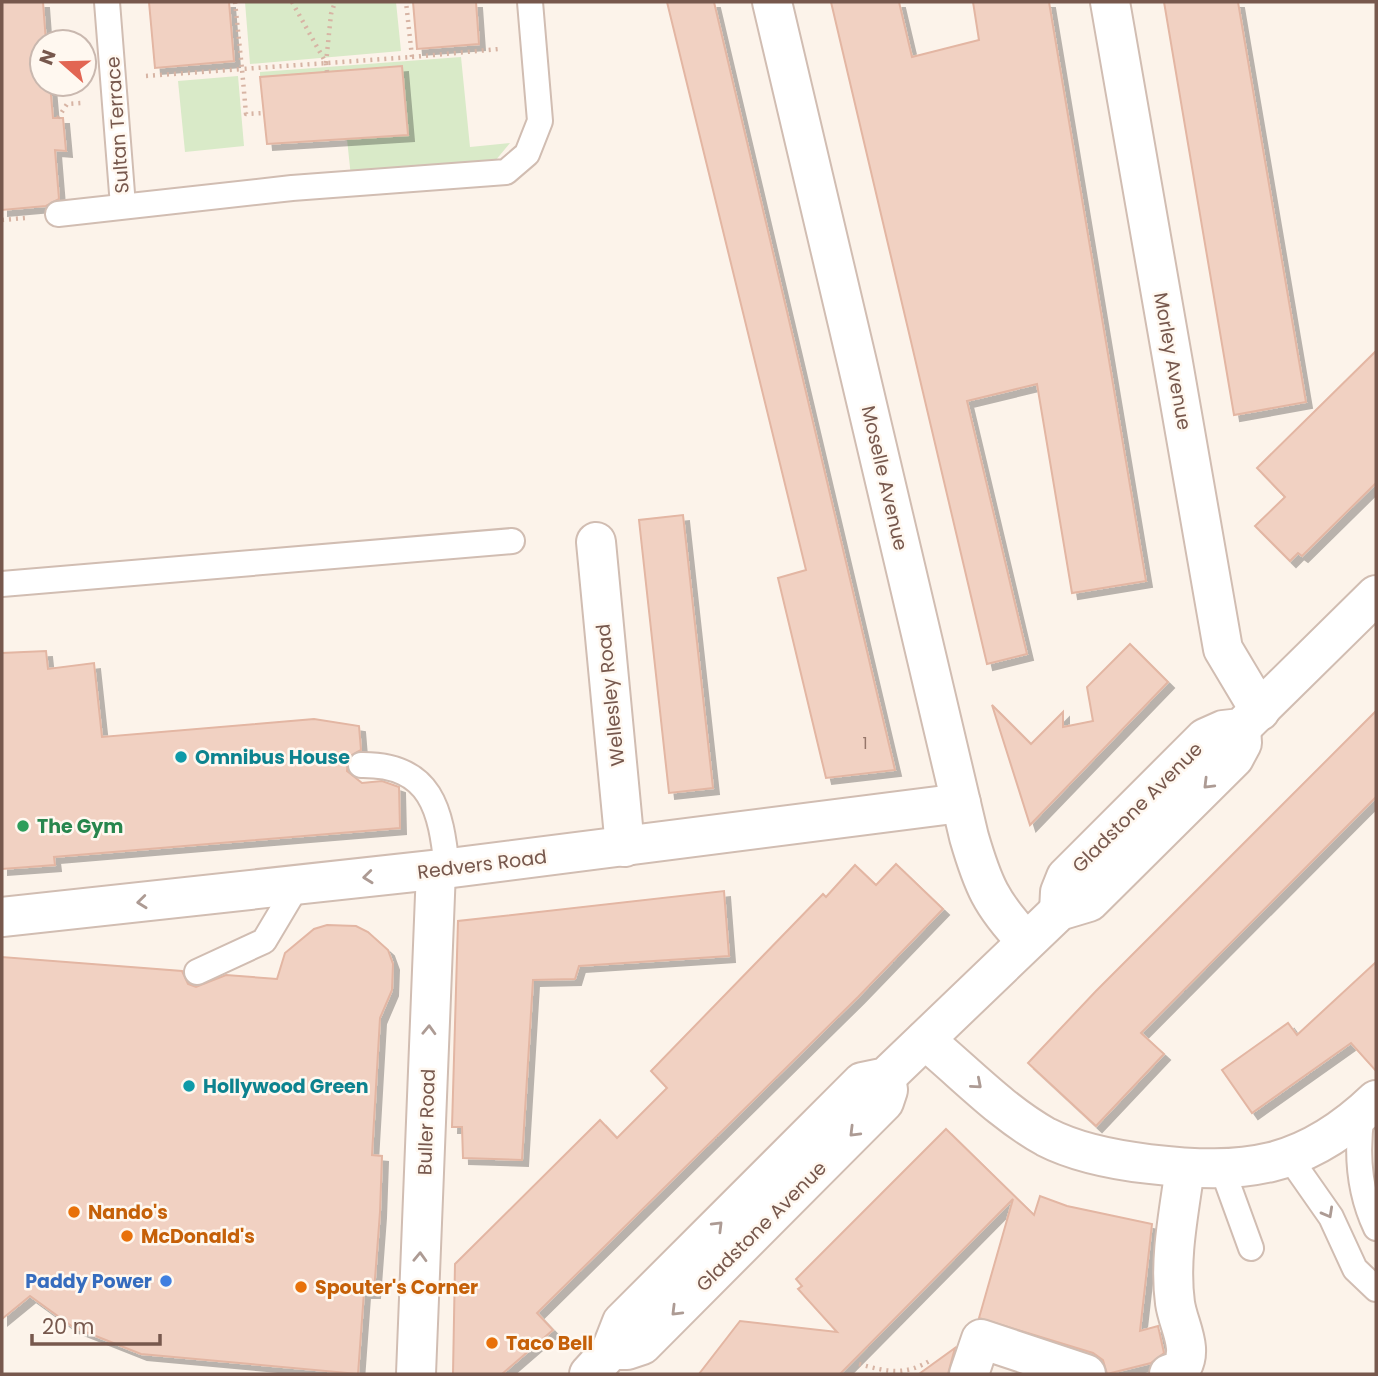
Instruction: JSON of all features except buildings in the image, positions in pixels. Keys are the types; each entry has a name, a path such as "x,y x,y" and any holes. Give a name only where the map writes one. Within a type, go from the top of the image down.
{"street":[{"name":"Moselle Avenue","path":"772,2 981,878 997,910 1026,941"},
{"name":"Morley Avenue","path":"1110,2 1223,649 1250,720"},
{"name":"Wellesley Road","path":"596,542 625,847"},
{"name":"Gladstone Avenue","path":"600,1362 622,1322 862,1082 886,1077 1059,911 1089,902 1234,758 1250,720 1376,596"},
{"name":"Redvers Road","path":"2,917 441,869 961,803"},
{"name":"Buller Road","path":"416,1374 441,869"},
{"path":"925,1040 1005,1109 1047,1137 1095,1154 1185,1168 1223,1171 1268,1164 1306,1150 1369,1107"},
{"path":"1169,1374 1180,1370 1188,1354 1175,1304 1173,1279 1185,1168"},
{"path":"968,1374 981,1339 1086,1374"}],"lane":[{"name":"Sultan Terrace","path":"107,2 123,206"},
{"path":"58,214 292,188 506,172 527,154 540,121 530,2"},
{"path":"2,584 512,541"},
{"path":"361,765 395,767 428,794 442,823 441,869"},
{"path":"197,972 264,941 299,884"},
{"path":"1369,1107 1357,1146 1365,1206 1376,1228"},
{"path":"1289,1157 1331,1217 1355,1269 1376,1289"},
{"path":"1223,1171 1251,1248"}],"path":[{"path":"235,2 246,114 263,113"},
{"path":"292,2 326,63"},
{"path":"327,72 331,14 335,2"},
{"path":"406,2 412,57"},
{"path":"145,64 146,76 510,48"},
{"path":"859,1364 885,1371 914,1371 967,1334 981,1339"}],"green space":[{"path":"245,2 396,2 401,51 250,64"},
{"path":"461,57 470,147 510,143 495,161 351,177 347,139 408,135 402,66 260,77 260,72"},
{"path":"238,76 244,146 185,152 178,81"}],"place":[{"name":"Omnibus House","path":"181,757"},
{"name":"The Gym","path":"23,826"},
{"name":"Hollywood Green","path":"189,1086"},
{"name":"Nando's","path":"74,1212"},
{"name":"McDonald's","path":"127,1236"},
{"name":"Paddy Power","path":"166,1281"},
{"name":"Spouter's Corner","path":"301,1287"},
{"name":"Taco Bell","path":"492,1343"}]}
